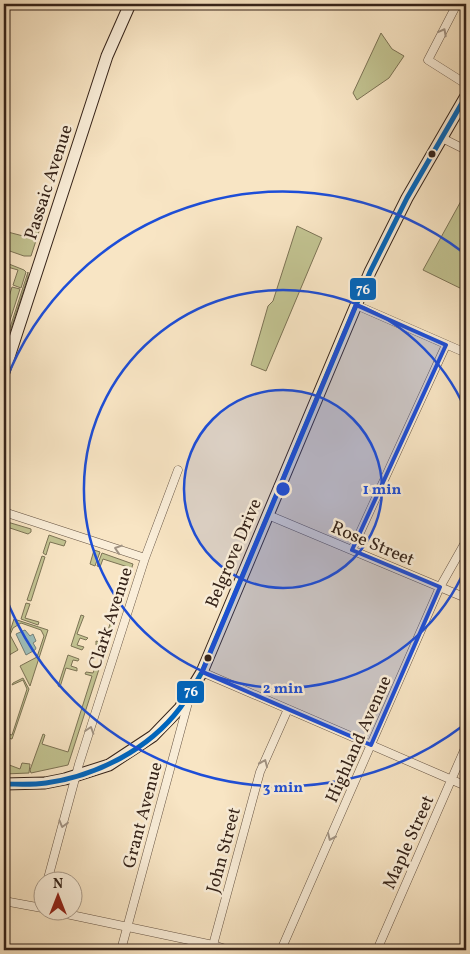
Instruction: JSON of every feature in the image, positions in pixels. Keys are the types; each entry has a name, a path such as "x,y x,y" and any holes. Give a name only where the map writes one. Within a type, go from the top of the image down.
{"street":[{"name":"Passaic Avenue","path":"4,372 107,56 130,4"},
{"path":"457,4 428,60 466,84"},
{"name":"Belgrove Drive","path":"4,784 44,783 75,777 109,765 153,736 180,708 202,672 370,272 407,198 466,96"},
{"path":"442,138 466,150"},
{"path":"356,305 466,353"},
{"path":"352,550 446,345"},
{"name":"Clark Avenue","path":"51,872 75,777 145,558 178,470"},
{"path":"4,512 145,558"},
{"name":"Rose Street","path":"268,515 466,598"},
{"name":"Highland Avenue","path":"281,950 440,588 466,541"},
{"path":"202,672 466,786"},
{"name":"Grant Avenue","path":"121,950 192,688"},
{"name":"John Street","path":"213,945 260,772 288,708"},
{"name":"Maple Street","path":"377,950 466,746"},
{"path":"4,901 32,905"},
{"path":"82,917 229,950"}],"highlighted area":[{"path":"356,305 446,345 352,550 440,587 371,745 202,672"}],"green space":[{"path":"381,33 392,49 404,56 389,78 357,100 353,93"},
{"path":"461,201 466,203 466,291 423,270"},
{"path":"39,218 43,219 31,256 24,256 4,249 4,231 27,237 33,233"},
{"path":"297,226 322,238 266,371 251,365 268,306 273,301"},
{"path":"4,262 26,272 21,288 13,285 18,270 4,266"},
{"path":"28,272 28,277 4,350 4,346"},
{"path":"12,287 20,289 4,339 4,313"},
{"path":"4,521 31,529 31,532 28,534 4,526"},
{"path":"49,535 66,541 64,546 50,542 46,555 43,553"},
{"path":"94,550 100,552 95,566 90,564"},
{"path":"102,553 133,564 68,765 31,773 30,770 43,734 45,735 42,744 68,752 92,676 85,674 86,672 93,673 96,665 99,666 102,655 99,654 101,647 96,645 96,641 104,643 128,567 103,559 100,567 97,566"},
{"path":"42,556 45,557 31,601 27,600"},
{"path":"26,603 30,604 25,618 39,622 38,625 21,619"},
{"path":"81,615 84,616 77,634 88,638 86,640 80,638 77,645 84,647 82,650 71,646"},
{"path":"14,619 48,630 30,686 20,666 37,657 44,636 41,630 21,623 13,628 10,635 18,650 4,658 4,650"},
{"path":"68,655 79,659 78,661 73,660 71,666 77,668 77,671 66,668 60,687 58,686"},
{"path":"23,678 29,689 12,739 4,737 4,733 12,735 27,689 23,680 12,685"},
{"path":"4,763 20,769 22,763 30,764 29,773 4,774"}],"water":[{"path":"25,630 30,636 33,634 36,641 33,643 36,648 35,650 26,655 16,634"}],"transit line":[{"name":"76","path":"4,784 46,783 84,774 103,767 137,748 153,736 183,704 202,672 370,272 407,198 466,96"}]}
